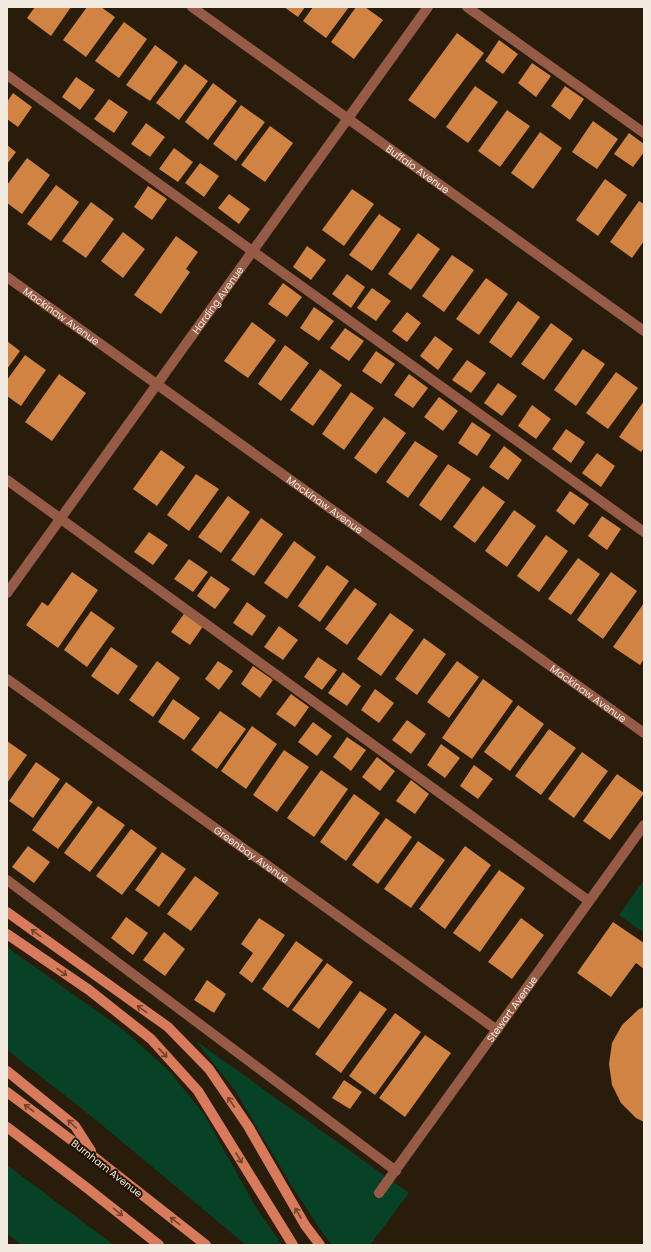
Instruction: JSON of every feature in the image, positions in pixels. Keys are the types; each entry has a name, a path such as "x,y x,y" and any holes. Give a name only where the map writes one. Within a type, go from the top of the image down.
{"main road":[{"path":"7,912 168,1027 210,1069 248,1126 305,1225 320,1245"},
{"path":"7,934 89,990 151,1039 198,1091 293,1245"},
{"path":"7,1072 75,1126 94,1156"},
{"name":"Burnham Avenue","path":"7,1092 94,1156 206,1245"},
{"path":"7,1127 159,1245"},
{"path":"7,1133 87,1188"}],"street":[{"name":"Buffalo Avenue","path":"192,7 644,331"},
{"name":"Harding Avenue","path":"7,593 428,7"},
{"path":"467,7 644,133"},
{"path":"7,75 644,532"},
{"name":"Mackinaw Avenue","path":"7,277 644,733"},
{"path":"7,480 590,901"},
{"name":"Greenbay Avenue","path":"7,679 497,1030"},
{"name":"Stewart Avenue","path":"379,1192 396,1171 644,825"},
{"path":"7,880 396,1171"}],"green space":[{"path":"644,880 644,933 619,915"},
{"path":"7,947 126,1032 169,1071 204,1114 254,1204 282,1245 246,1245 91,1116 7,1050"},
{"path":"196,1041 409,1193 370,1245 332,1245 291,1185 236,1092"},
{"path":"7,1165 114,1245 22,1245 7,1234"}],"building":[{"path":"35,7 71,7 51,36 27,18"},
{"path":"87,7 101,7 115,17 86,57 63,40"},
{"path":"284,7 305,7 298,17"},
{"path":"313,7 349,7 326,38 303,21"},
{"path":"356,7 365,7 383,20 354,59 331,42"},
{"path":"124,22 147,39 119,78 95,61"},
{"path":"457,33 484,53 435,119 408,100"},
{"path":"499,40 518,54 503,74 485,61"},
{"path":"155,45 178,62 150,101 126,85"},
{"path":"532,63 551,76 536,97 518,83"},
{"path":"185,64 208,81 179,120 156,103"},
{"path":"76,77 95,90 80,110 62,97"},
{"path":"213,83 237,101 208,140 185,122"},
{"path":"475,86 498,102 468,143 446,127"},
{"path":"565,86 584,99 570,120 551,106"},
{"path":"13,93 32,107 18,127 7,119 7,102"},
{"path":"109,99 128,112 114,133 94,119"},
{"path":"241,105 265,122 236,161 213,144"},
{"path":"507,110 530,126 500,167 478,151"},
{"path":"593,121 618,139 597,169 572,152"},
{"path":"146,123 165,137 150,157 131,144"},
{"path":"270,126 293,143 265,182 241,165"},
{"path":"540,132 562,148 533,189 511,173"},
{"path":"629,133 644,144 644,152 633,167 614,154"},
{"path":"7,145 16,152 7,164"},
{"path":"174,148 193,162 178,182 159,169"},
{"path":"27,158 50,175 22,214 7,203 7,185"},
{"path":"200,163 219,176 204,197 185,183"},
{"path":"605,179 627,195 598,236 576,220"},
{"path":"56,185 79,202 51,241 27,224"},
{"path":"148,186 167,199 152,220 134,207"},
{"path":"352,189 374,204 344,246 322,230"},
{"path":"229,194 250,209 239,224 218,208"},
{"path":"639,201 644,204 644,241 632,258 610,242"},
{"path":"91,202 114,219 86,258 62,241"},
{"path":"379,214 401,229 372,271 349,255"},
{"path":"123,232 145,249 123,278 101,261"},
{"path":"418,233 440,249 411,290 388,274"},
{"path":"176,236 198,252 186,269 190,272 161,314 134,295"},
{"path":"307,246 326,260 311,280 293,267"},
{"path":"452,255 474,270 444,312 422,296"},
{"path":"347,274 365,287 351,308 332,294"},
{"path":"486,278 508,294 479,335 456,319"},
{"path":"283,283 302,297 287,317 268,304"},
{"path":"372,288 391,301 376,321 357,308"},
{"path":"518,301 540,317 511,358 489,342"},
{"path":"314,307 334,321 319,341 300,328"},
{"path":"407,312 421,323 407,342 392,331"},
{"path":"252,322 276,340 248,378 224,361"},
{"path":"551,323 573,339 544,380 521,364"},
{"path":"345,328 364,341 349,361 330,348"},
{"path":"435,336 453,349 438,370 420,356"},
{"path":"7,341 20,351 7,369"},
{"path":"285,345 309,363 281,401 258,384"},
{"path":"583,349 605,364 576,406 554,390"},
{"path":"376,351 395,364 381,384 362,371"},
{"path":"25,355 46,370 21,406 7,396 7,380"},
{"path":"467,360 486,373 471,393 452,380"},
{"path":"320,369 342,385 313,426 290,410"},
{"path":"616,372 638,388 608,429 586,413"},
{"path":"59,374 86,393 52,441 25,422"},
{"path":"409,374 428,388 413,408 394,395"},
{"path":"498,383 517,396 502,416 484,403"},
{"path":"351,392 374,408 344,450 322,434"},
{"path":"439,397 458,411 443,431 424,417"},
{"path":"644,401 644,448 641,452 619,437"},
{"path":"532,405 551,419 536,439 518,426"},
{"path":"384,417 406,433 376,474 354,458"},
{"path":"472,422 491,435 477,456 458,443"},
{"path":"566,429 585,442 571,463 552,449"},
{"path":"415,441 438,456 408,498 386,482"},
{"path":"504,446 522,460 508,480 489,467"},
{"path":"161,450 185,467 157,506 133,489"},
{"path":"597,453 615,466 601,487 582,473"},
{"path":"448,464 471,479 441,521 419,505"},
{"path":"196,474 219,489 189,531 167,515"},
{"path":"483,486 505,502 475,543 453,527"},
{"path":"570,491 589,504 574,525 556,511"},
{"path":"228,496 250,512 221,553 198,537"},
{"path":"514,510 536,526 507,567 485,551"},
{"path":"602,516 621,529 607,550 588,536"},
{"path":"261,518 283,534 254,576 231,560"},
{"path":"149,532 168,545 153,565 134,552"},
{"path":"546,535 568,551 539,592 517,576"},
{"path":"294,541 316,557 287,599 264,583"},
{"path":"578,558 600,574 571,615 548,599"},
{"path":"189,559 208,572 193,592 174,579"},
{"path":"327,565 349,581 320,622 298,606"},
{"path":"72,572 98,590 58,648 26,625 42,602 48,606"},
{"path":"611,572 637,591 603,639 577,620"},
{"path":"211,576 230,589 215,609 197,596"},
{"path":"355,588 377,604 347,645 325,629"},
{"path":"247,602 266,616 252,636 233,623"},
{"path":"644,603 644,659 640,665 613,647"},
{"path":"91,611 115,628 87,667 64,650"},
{"path":"186,611 204,625 190,645 171,632"},
{"path":"390,613 414,630 381,676 357,659"},
{"path":"279,626 298,640 283,660 264,647"},
{"path":"424,638 446,654 417,695 395,679"},
{"path":"111,647 138,666 118,695 91,676"},
{"path":"318,657 337,670 322,690 304,677"},
{"path":"157,661 180,678 153,717 129,700"},
{"path":"218,661 233,671 219,690 205,679"},
{"path":"457,661 479,677 449,718 427,702"},
{"path":"253,666 273,680 260,698 241,684"},
{"path":"343,672 361,686 347,706 328,693"},
{"path":"483,679 513,701 472,759 442,738"},
{"path":"375,689 394,703 379,723 361,710"},
{"path":"291,694 309,707 295,727 276,714"},
{"path":"173,699 200,718 184,740 158,722"},
{"path":"518,705 544,724 510,771 484,752"},
{"path":"220,711 246,729 217,769 191,750"},
{"path":"407,720 426,734 411,754 392,740"},
{"path":"313,722 332,736 317,756 298,742"},
{"path":"252,726 277,744 246,789 221,771"},
{"path":"549,729 576,748 541,795 515,776"},
{"path":"347,737 366,750 351,771 333,757"},
{"path":"7,741 27,755 7,783"},
{"path":"441,744 460,758 445,778 427,765"},
{"path":"284,750 309,767 277,812 253,795"},
{"path":"582,752 608,771 574,818 548,799"},
{"path":"377,757 395,771 380,791 362,777"},
{"path":"36,762 60,779 33,818 9,801"},
{"path":"474,765 493,779 478,799 460,786"},
{"path":"321,770 348,789 314,837 287,818"},
{"path":"617,774 644,793 610,840 583,821"},
{"path":"411,780 429,794 415,814 396,801"},
{"path":"66,782 93,802 58,849 32,830"},
{"path":"354,794 380,813 346,861 320,842"},
{"path":"98,806 125,825 90,872 64,853"},
{"path":"386,818 412,837 378,884 352,865"},
{"path":"131,829 157,848 122,895 96,876"},
{"path":"418,841 445,860 411,908 384,889"},
{"path":"28,846 50,862 34,883 12,867"},
{"path":"465,846 491,865 445,929 419,909"},
{"path":"162,852 186,869 159,907 135,890"},
{"path":"499,870 525,888 480,952 453,933"},
{"path":"195,876 219,893 191,931 167,914"},
{"path":"126,917 148,933 133,955 111,938"},
{"path":"259,918 285,935 252,983 239,973 253,953 241,944"},
{"path":"521,918 544,935 512,979 488,962"},
{"path":"613,922 644,943 644,969 636,963 611,997 577,973"},
{"path":"164,932 185,949 165,976 143,960"},
{"path":"296,941 323,960 288,1008 262,989"},
{"path":"327,963 353,982 319,1029 292,1010"},
{"path":"207,980 226,994 214,1013 194,1000"},
{"path":"360,991 387,1009 341,1073 315,1054"},
{"path":"644,1007 644,1122 636,1118 621,1103 612,1085 609,1064 612,1043 622,1025 639,1009"},
{"path":"395,1013 421,1032 375,1095 349,1076"},
{"path":"425,1035 451,1053 405,1117 379,1098"},
{"path":"344,1080 362,1092 350,1109 332,1098"}]}
